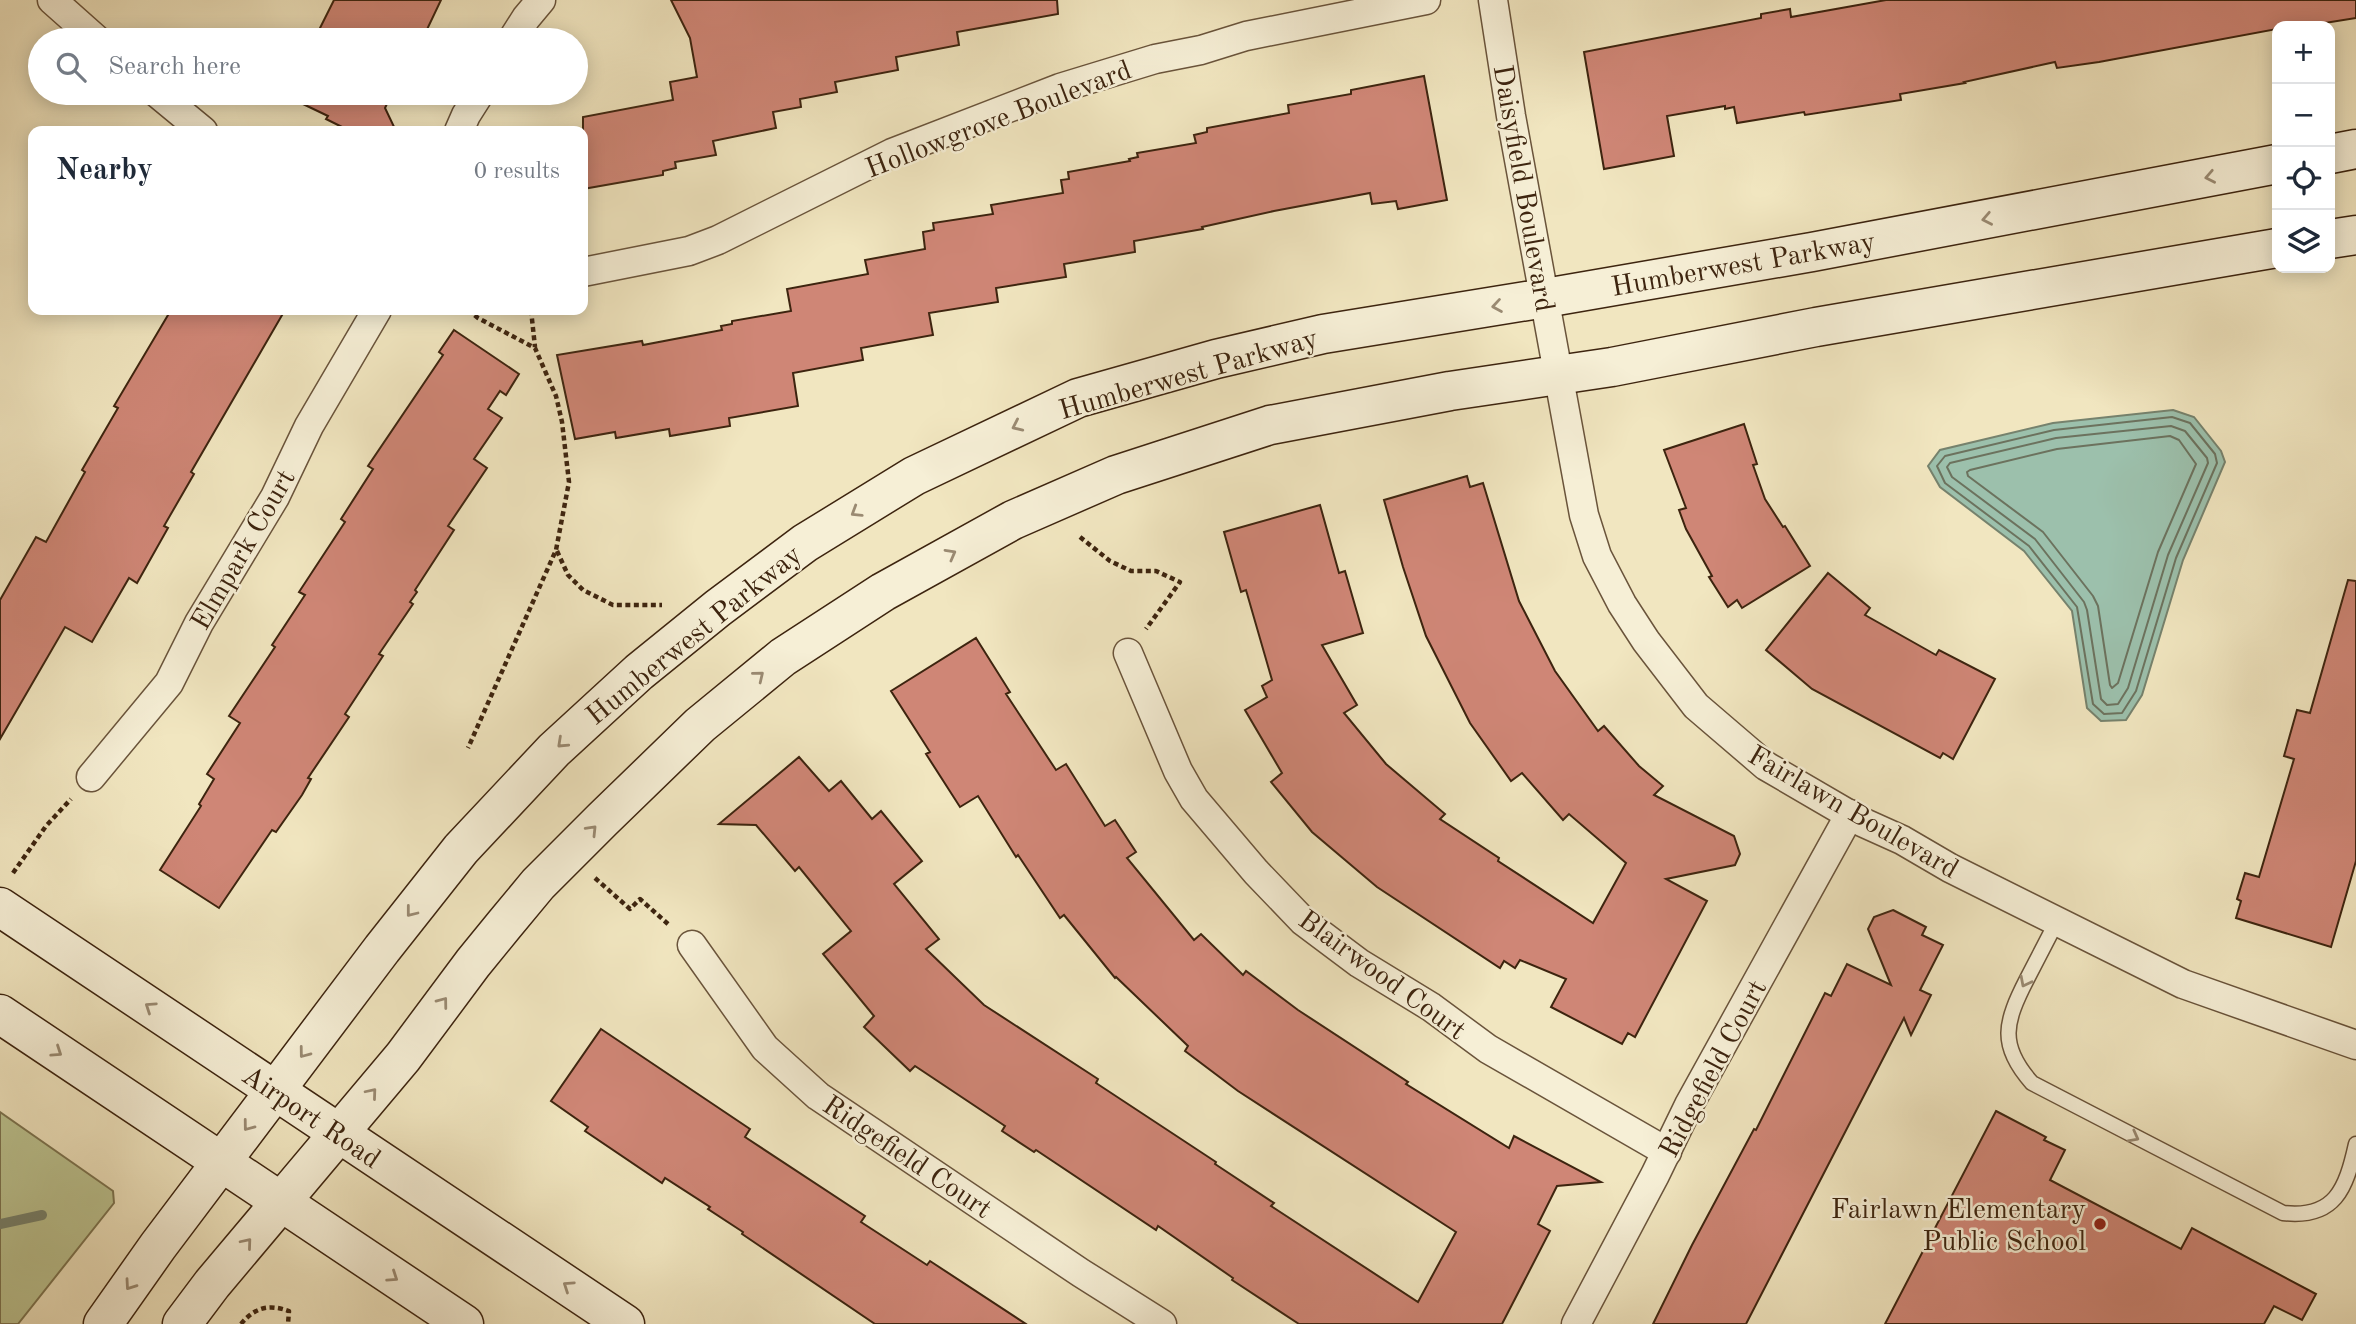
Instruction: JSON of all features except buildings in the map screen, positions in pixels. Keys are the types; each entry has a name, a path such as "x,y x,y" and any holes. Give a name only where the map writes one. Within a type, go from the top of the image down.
{"main road":[{"path":"2335,153 2356,149"},
{"name":"Humberwest Parkway","path":"103,1324 158,1246 382,949 461,849 554,750 639,672 718,608 805,543 914,476 1078,398 1216,359 1324,334 1812,252 2272,165"},
{"path":"2335,238 2356,235"},
{"path":"181,1324 403,1057 473,963 538,884 603,818 700,725 783,657 883,592 1013,520 1105,480 1270,425 1450,391 1558,376 1830,325 2272,249"},
{"name":"Airport Road","path":"7,890 275,1091 625,1324"},
{"path":"0,1014 464,1324"}],"street":[{"path":"52,0 84,28"},
{"path":"520,28 541,0"},
{"name":"Hollowgrove Boulevard","path":"588,271 689,251 718,240 892,153 1060,88 1155,58 1201,50 1246,36 1426,0"},
{"name":"Daisyfield Boulevard","path":"1493,0 1558,376"},
{"path":"172,105 197,126"},
{"path":"461,126 472,105"},
{"name":"Elmpark Court","path":"91,777 169,683 199,624 275,497 309,426 374,315"},
{"name":"Fairlawn Boulevard","path":"1558,376 1584,515 1594,546 1622,604 1646,641 1696,706 1734,741 1766,766 1862,822 2183,984 2356,1045"},
{"name":"Blairwood Court","path":"1128,653 1178,771 1194,799 1256,872 1303,921 1359,963 1432,1007 1488,1049 1667,1152"},
{"name":"Ridgefield Court","path":"1576,1324 1689,1105 1850,814"},
{"name":"Ridgefield Court","path":"692,946 765,1048 818,1096 1080,1273 1162,1324"}],"lane":[{"path":"2057,921 2011,1009 2008,1030 2010,1050 2018,1068 2032,1083 2283,1213 2300,1215 2317,1211 2332,1202 2343,1189 2356,1144"}],"path":[{"path":"474,315 535,348"},
{"path":"468,748 556,550 569,482 562,422 556,396 535,348 532,315"},
{"path":"1080,537 1110,561 1131,571 1156,571 1180,582 1128,653"},
{"path":"556,550 568,575 583,590 614,605 718,608"},
{"path":"7,890 46,826 91,777"},
{"path":"592,875 631,909 640,899 692,946"},
{"path":"241,1324 249,1314 273,1305 289,1311 288,1324"}],"shaded area":[{"path":"0,1112 113,1191 114,1203 18,1324 0,1324"}],"water":[{"path":"2173,410 2194,417 2221,451 2225,462 2183,560 2142,695 2126,720 2101,721 2087,708 2072,611 2024,551 1940,487 1928,466 1940,450 2053,423"}],"waterway":[{"path":"0,1224 42,1215"}],"place":[{"name":"Fairlawn Elementary Public School","path":"2100,1224"}]}
